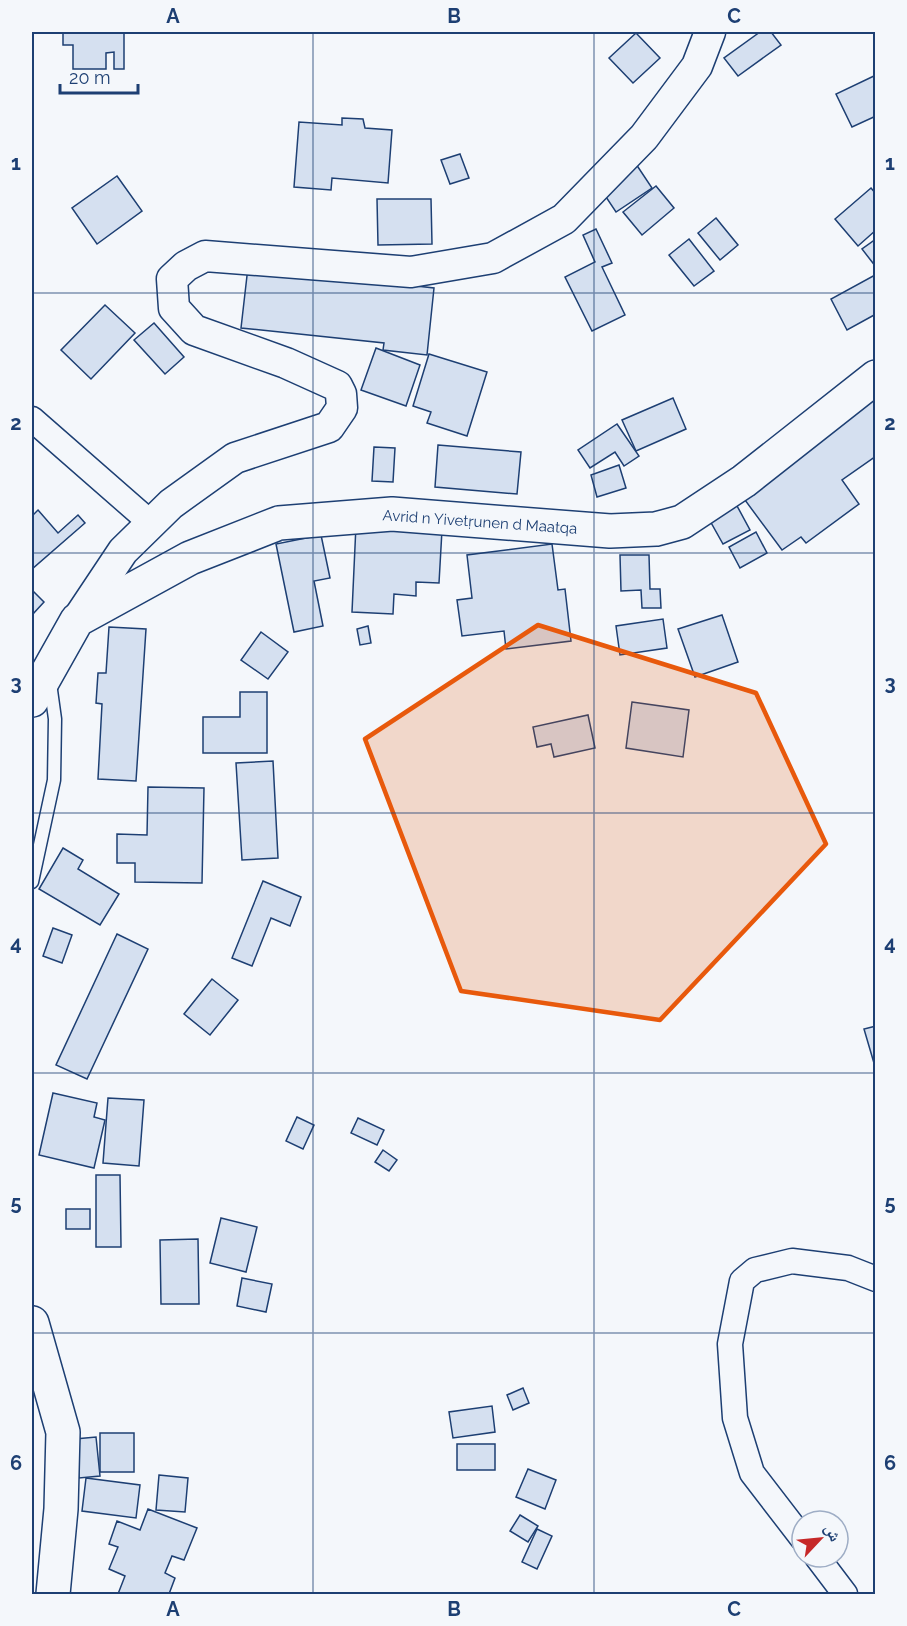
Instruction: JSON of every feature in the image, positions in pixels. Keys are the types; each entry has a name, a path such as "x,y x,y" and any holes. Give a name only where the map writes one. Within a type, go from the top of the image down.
{"main road":[{"name":"Avrid n Yivetṛunen d Maatqa","path":"77,620 190,558 279,523 392,514 610,531 656,529 682,522 744,481 876,377"},
{"path":"32,700 77,620"},
{"path":"32,1323 63,1432 53,1594"}],"street":[{"path":"77,620 123,551 171,504 236,458 329,427 342,408 341,394 337,386 286,363 194,330 174,308 172,279 186,266 205,256 411,272 493,258 564,219 644,137 697,66 710,32"},
{"path":"32,419 152,524"},
{"path":"790,1522 752,1473 735,1418 730,1344 742,1281 755,1270 792,1260 848,1268 876,1279"},
{"path":"825,1569 845,1594"}],"lane":[{"path":"32,882 54,780 55,719 48,670"}],"highlighted area":[{"path":"538,625 756,693 826,844 660,1020 461,991 365,739"}],"building":[{"path":"63,32 124,32 124,69 114,69 114,52 106,53 106,69 73,69 73,45 63,45"},
{"path":"760,32 771,32 781,45 738,76 724,58"},
{"path":"636,33 660,58 633,83 609,58"},
{"path":"876,75 876,116 852,127 836,94"},
{"path":"342,118 363,119 365,128 392,130 388,183 332,178 331,190 294,187 299,122 342,125"},
{"path":"460,154 469,178 450,184 441,160"},
{"path":"634,161 652,188 616,212 598,185"},
{"path":"117,176 142,211 97,244 72,208"},
{"path":"656,186 674,208 642,235 623,212"},
{"path":"871,188 876,194 876,230 858,246 835,219"},
{"path":"377,199 431,199 432,244 378,245"},
{"path":"716,218 738,245 720,260 698,233"},
{"path":"596,229 612,263 602,267 625,315 592,331 565,277 595,262 583,235"},
{"path":"689,239 714,271 694,286 669,255"},
{"path":"876,239 876,267 862,249"},
{"path":"248,267 434,288 427,355 383,350 384,343 241,328"},
{"path":"875,275 876,314 847,330 831,299"},
{"path":"105,305 135,333 91,379 61,350"},
{"path":"154,323 184,357 165,374 134,340"},
{"path":"376,348 420,365 406,406 361,390"},
{"path":"429,354 487,372 467,436 427,423 431,412 413,406"},
{"path":"876,397 876,456 842,480 859,504 806,543 801,537 782,550 742,496"},
{"path":"673,398 686,429 636,451 622,420"},
{"path":"617,424 639,456 624,466 615,452 590,468 578,450"},
{"path":"438,445 521,452 517,494 435,487"},
{"path":"374,447 395,448 393,482 372,481"},
{"path":"619,465 626,488 597,497 591,475"},
{"path":"736,504 750,530 723,544 709,519"},
{"path":"38,510 58,533 78,515 85,523 32,569 32,516"},
{"path":"356,525 442,530 439,583 416,582 416,596 394,594 393,614 352,612"},
{"path":"756,532 767,553 740,568 729,547"},
{"path":"321,535 330,578 314,581 323,626 294,632 276,544"},
{"path":"552,544 558,590 565,589 571,641 506,649 504,631 462,636 457,600 472,598 467,555"},
{"path":"620,555 649,555 650,589 660,589 661,608 642,608 641,590 621,591"},
{"path":"32,590 44,602 32,615"},
{"path":"722,615 738,662 695,677 678,629"},
{"path":"663,619 667,648 620,655 616,626"},
{"path":"368,626 371,643 360,645 357,629"},
{"path":"109,627 146,629 136,781 98,779 102,704 96,703 98,673 106,673"},
{"path":"261,632 288,652 268,679 241,660"},
{"path":"240,692 267,692 267,753 203,753 203,717 240,717"},
{"path":"632,702 689,710 683,757 626,748"},
{"path":"588,715 595,748 554,757 551,744 537,747 533,727"},
{"path":"273,761 278,858 242,860 236,763"},
{"path":"148,787 204,788 202,883 135,882 135,863 117,863 117,834 147,835"},
{"path":"63,848 83,860 78,869 119,894 100,925 39,889"},
{"path":"263,881 301,897 290,926 271,918 252,966 232,958"},
{"path":"53,928 72,935 62,963 43,956"},
{"path":"117,934 148,949 87,1079 56,1065"},
{"path":"212,979 238,1000 210,1035 184,1014"},
{"path":"876,1026 876,1070 864,1029"},
{"path":"53,1093 97,1103 94,1117 105,1120 94,1168 39,1155"},
{"path":"108,1098 144,1100 139,1166 103,1163"},
{"path":"297,1117 314,1125 303,1149 286,1141"},
{"path":"358,1118 384,1130 377,1145 351,1133"},
{"path":"383,1150 397,1160 389,1171 375,1162"},
{"path":"96,1175 120,1175 121,1247 96,1247"},
{"path":"66,1209 90,1209 90,1229 66,1229"},
{"path":"221,1218 257,1227 246,1272 210,1263"},
{"path":"198,1239 199,1304 161,1304 160,1240"},
{"path":"242,1278 272,1284 266,1312 237,1306"},
{"path":"523,1388 529,1403 513,1410 507,1395"},
{"path":"492,1406 495,1432 453,1438 449,1412"},
{"path":"100,1433 134,1433 134,1472 100,1472"},
{"path":"96,1437 100,1476 79,1478 75,1439"},
{"path":"457,1444 495,1444 495,1470 457,1470"},
{"path":"528,1469 556,1480 545,1509 516,1497"},
{"path":"159,1475 188,1478 185,1512 156,1510"},
{"path":"86,1478 140,1485 136,1518 82,1511"},
{"path":"148,1509 197,1528 184,1560 172,1556 165,1573 175,1578 169,1594 118,1594 125,1576 109,1569 118,1547 109,1544 117,1521 140,1530"},
{"path":"520,1515 538,1526 528,1542 510,1531"},
{"path":"537,1529 552,1536 537,1569 522,1562"}]}
